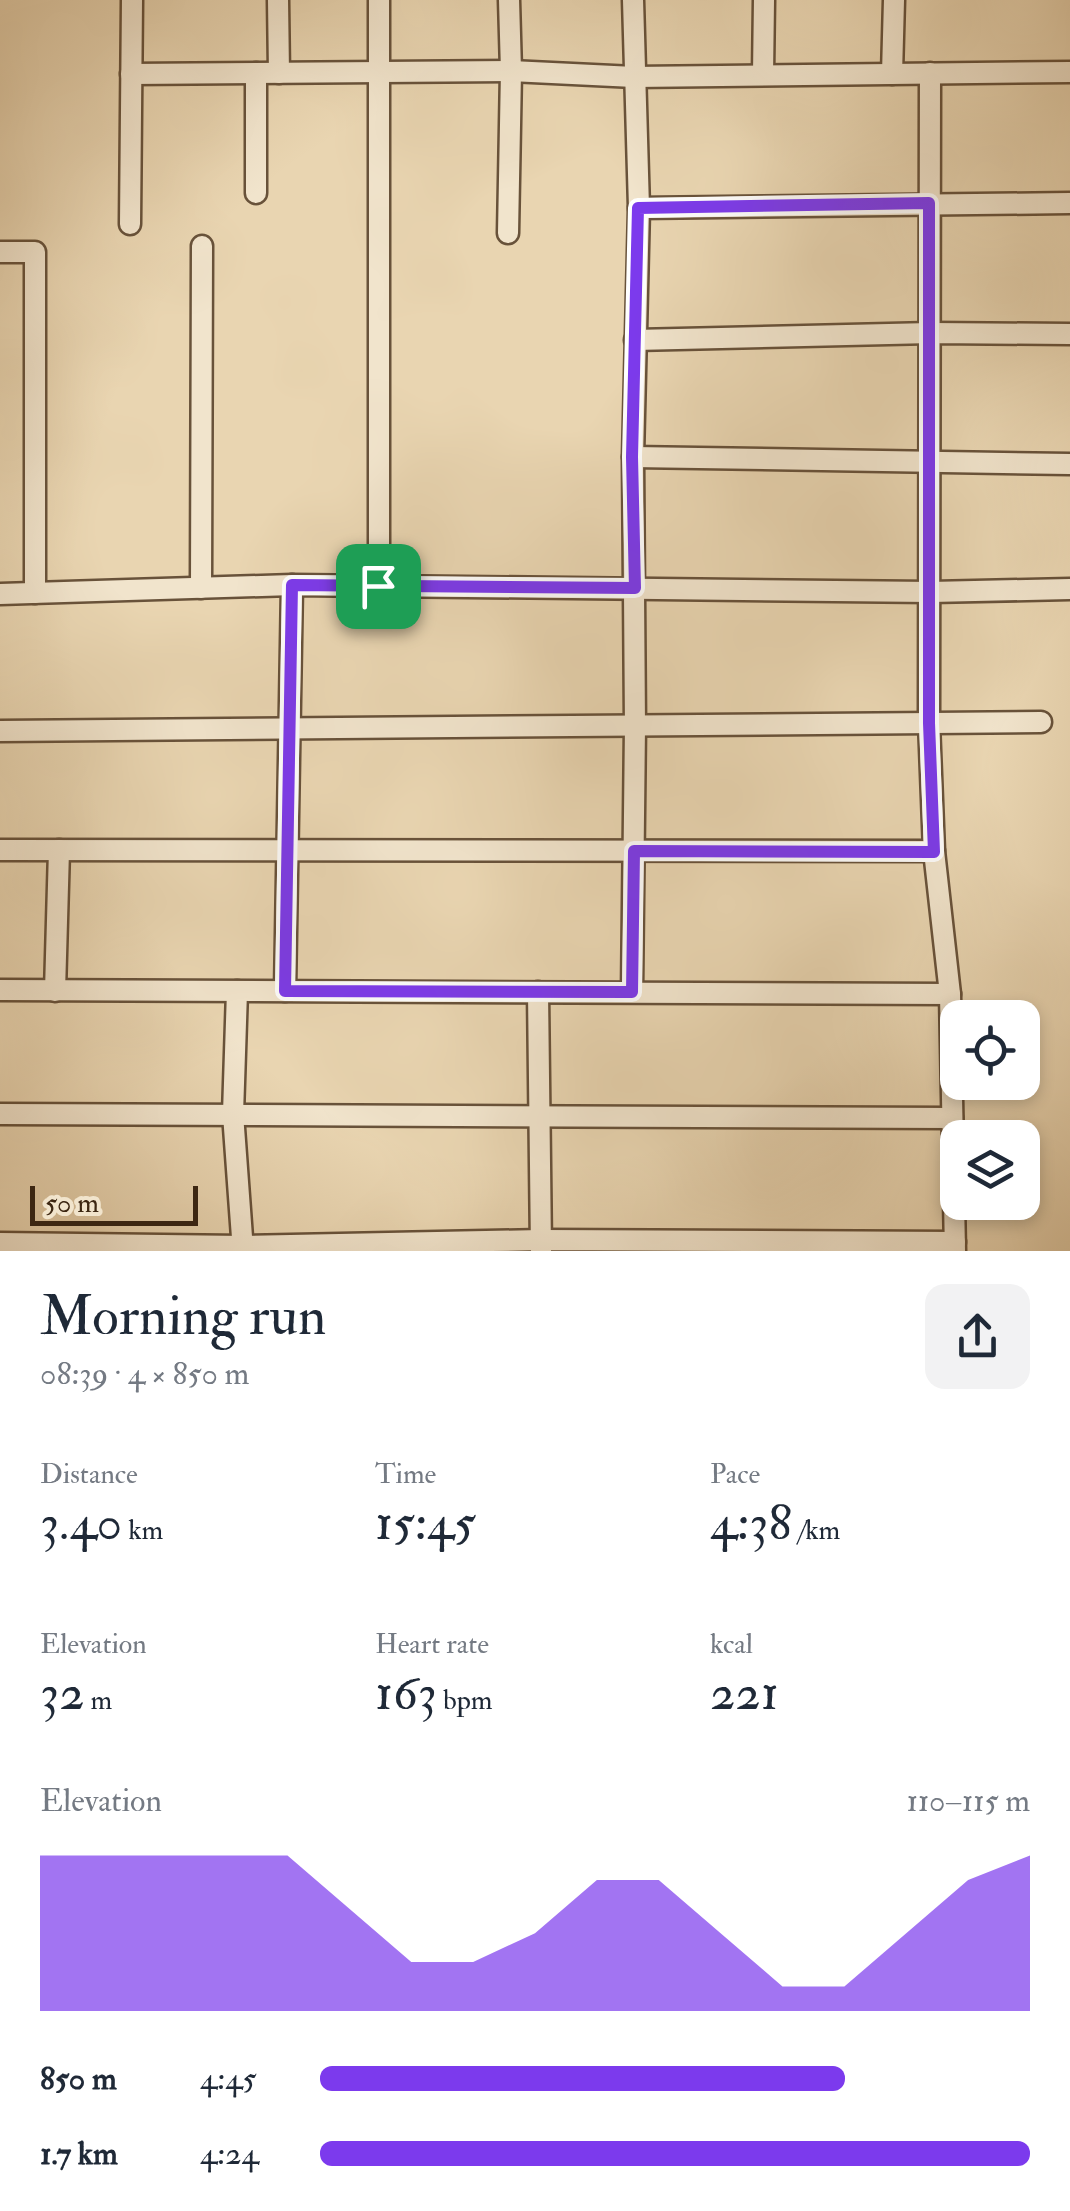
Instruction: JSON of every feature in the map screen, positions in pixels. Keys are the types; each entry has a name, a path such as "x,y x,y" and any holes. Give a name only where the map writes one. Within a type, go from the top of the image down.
{"street":[{"path":"130,224 132,0"},
{"path":"278,0 278,73"},
{"path":"378,586 379,0"},
{"path":"508,233 509,0"},
{"path":"632,992 632,457 638,208 633,0"},
{"path":"763,74 764,0"},
{"path":"892,74 894,0"},
{"path":"131,74 511,71 634,77 1070,72"},
{"path":"256,73 256,194"},
{"path":"0,1243 243,1248 955,1246 950,994 934,852 929,723 930,73"},
{"path":"638,208 1070,203"},
{"path":"200,588 202,246"},
{"path":"0,252 35,252 35,593"},
{"path":"635,340 1070,334"},
{"path":"632,457 1070,464"},
{"path":"285,991 292,585"},
{"path":"0,594 292,585 930,592 1070,589"},
{"path":"0,731 1041,722"},
{"path":"0,850 934,852"},
{"path":"55,990 58,850"},
{"path":"0,990 950,994"},
{"path":"237,991 233,1114 243,1248"},
{"path":"538,992 541,1246"},
{"path":"0,1114 952,1118"}],"route":[{"path":"929,203 929,723 934,852 634,851 632,992 285,991 292,585 378,586 635,588 632,457 638,208 929,203"}]}
